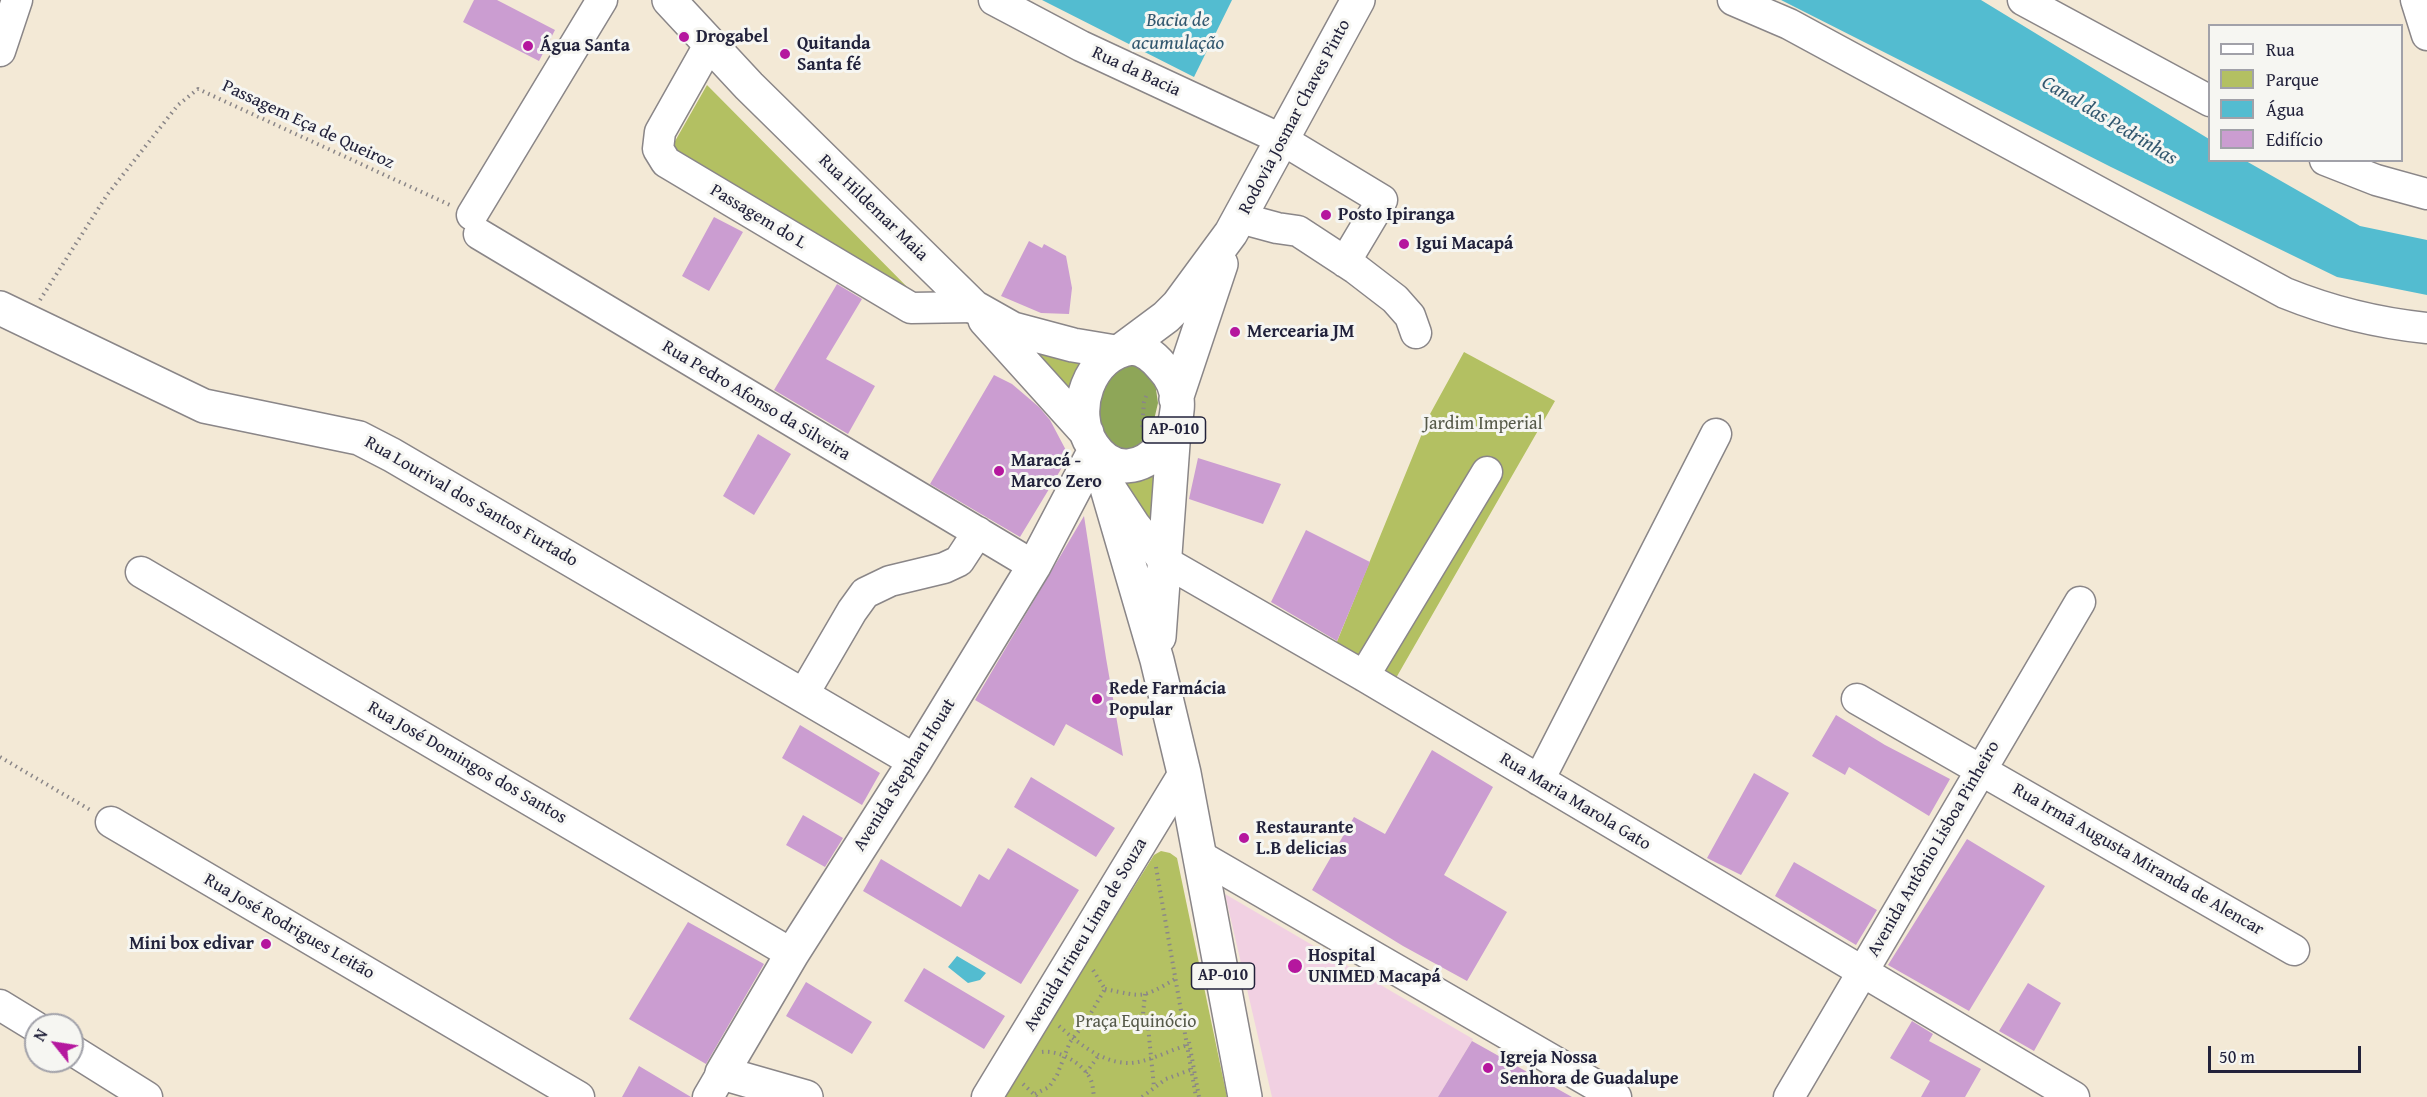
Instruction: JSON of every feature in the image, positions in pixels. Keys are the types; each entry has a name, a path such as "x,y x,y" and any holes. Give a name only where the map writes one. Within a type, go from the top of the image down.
{"main road":[{"name":"Rua Hildemar Maia","path":"669,0 709,45 974,307 1013,328 1072,345 1119,351"},
{"name":"Rodovia Josmar Chaves Pinto","path":"1119,351 1166,317 1178,305 1236,226 1358,0"},
{"name":"Rodovia Josmar Chaves Pinto","path":"1157,660 1175,414 1236,226"},
{"path":"974,307 1097,455"},
{"name":"Rua Lourival dos Santos Furtado","path":"14,314 204,406 359,438 434,479 915,761"},
{"name":"AP-010","path":"1140,349 1159,363 1174,384 1175,414 1160,450 1149,459 1127,466 1106,461 1097,455 1083,420 1087,385 1098,367 1119,351 1140,349"},
{"name":"Rodovia Josmar Chaves Pinto","path":"1097,455 1157,660 1184,772 1245,1097"},
{"name":"Avenida Stephan Houat","path":"715,1085 792,954 915,761 1034,566 1097,455"},
{"path":"715,1085 806,1097"}],"street":[{"path":"0,51 17,0"},
{"path":"476,224 602,0"},
{"name":"Rua da Bacia","path":"994,0 1081,46 1281,139 1382,200 1345,262"},
{"path":"1733,0 1789,24 2285,293 2327,310 2386,324 2427,328"},
{"path":"2023,0 2208,100"},
{"path":"2416,0 2427,35"},
{"name":"Passagem do L","path":"709,45 660,132 658,149 666,162 911,308 974,307"},
{"path":"2330,162 2376,180 2427,194"},
{"name":"Rua Pedro Afonso da Silveira","path":"476,224 1034,566"},
{"path":"1236,226 1298,231 1395,299 1410,316 1416,333"},
{"path":"1539,780 1716,434"},
{"name":"Rua Maria Marola Gato","path":"1097,455 1135,525 1164,561 1364,676 2074,1097"},
{"path":"1364,676 1487,472"},
{"path":"803,695 865,593 890,581 944,568 959,561 978,532"},
{"name":"Rua José Domingos dos Santos","path":"141,572 792,954"},
{"name":"Avenida Antônio Lisboa Pinheiro","path":"1789,1097 2080,602"},
{"name":"Rua Irmã Augusta Miranda de Alencar","path":"1857,699 2294,950"},
{"name":"Avenida Irineu Lima de Souza","path":"987,1097 1184,772"},
{"name":"Rua José Rodrigues Leitão","path":"111,822 579,1097"},
{"path":"1200,856 1616,1097"},
{"path":"0,1005 24,1020"},
{"path":"84,1058 147,1097"}],"path":[{"name":"Passagem Eça de Queiroz","path":"14,314 178,105 198,89 476,224"},
{"path":"0,757 111,822"},
{"path":"1085,965 1095,971 1105,989 1138,996 1158,991 1175,978 1199,1097"},
{"path":"1016,1077 1036,1096 1049,1087 1057,1075 1073,1038 1085,1023 1105,989"},
{"path":"1145,994 1143,1014 1148,1026 1154,1087"},
{"path":"1052,1019 1073,1038 1099,1055 1128,1063 1189,1045"},
{"path":"1037,1053 1064,1055 1086,1073 1091,1080 1094,1097"},
{"path":"1086,1073 1099,1055"},
{"path":"1142,1097 1166,1079 1194,1069"}],"shaded area":[{"name":"Hospital UNIMED Macapá","path":"1225,894 1473,1039 1438,1097 1272,1097"}],"green space":[{"path":"707,85 925,305 670,150"},
{"path":"1016,346 1091,357 1073,407"},
{"name":"Jardim Imperial","path":"1464,352 1555,401 1396,678 1336,644 1430,414"},
{"path":"1137,361 1154,376 1158,403 1150,437 1134,452 1120,449 1108,440 1100,428 1097,413 1107,375"},
{"path":"1153,467 1164,475 1157,544 1116,473"},
{"name":"Praça Equinócio","path":"1161,851 1177,858 1227,1097 1003,1097 1154,855"}],"water":[{"name":"Bacia de acumulação","path":"1042,0 1232,0 1194,77"},
{"name":"Canal das Pedrinhas","path":"1781,0 1981,0 2208,138 2208,162 2248,162 2360,226 2427,240 2427,295 2337,277 2111,167"},
{"path":"957,956 986,973 980,980 968,983 948,967"}],"building":[{"name":"Água Santa","path":"474,0 497,0 555,30 539,61 463,22"},
{"path":"714,217 743,232 709,291 682,276"},
{"path":"1029,241 1042,248 1044,244 1066,256 1072,288 1069,314 1041,313 1001,296"},
{"path":"837,284 862,299 826,359 875,386 848,434 774,390"},
{"name":"Maracá - Marco Zero","path":"994,375 1012,384 1039,407 1050,420 1069,456 1020,537 930,484"},
{"path":"758,434 791,454 754,515 723,496"},
{"path":"1198,458 1281,484 1263,524 1189,499"},
{"path":"1084,516 1123,756 1066,724 1054,746 975,700"},
{"path":"1306,530 1370,562 1337,641 1271,602"},
{"path":"1836,715 1885,745 1950,779 1929,816 1849,767 1845,775 1812,756"},
{"path":"800,725 880,773 862,805 782,758"},
{"path":"1432,750 1493,787 1444,875 1507,912 1467,981 1403,946 1312,890 1354,817 1385,834"},
{"path":"1754,773 1789,793 1741,875 1707,858"},
{"path":"1031,777 1115,828 1096,857 1014,807"},
{"path":"803,815 843,838 825,867 786,845"},
{"path":"1967,839 2045,886 1969,1011 1888,965"},
{"path":"1008,848 1079,890 1021,984 863,891 881,859 961,907 979,874 989,880"},
{"path":"1794,862 1877,910 1856,945 1775,896"},
{"path":"688,922 764,964 706,1064 629,1019"},
{"path":"924,968 1005,1016 984,1049 904,1001"},
{"path":"806,982 872,1022 852,1054 786,1016"},
{"path":"2028,983 2061,1003 2034,1051 1999,1031"},
{"path":"1912,1021 1933,1034 1929,1041 1981,1069 1965,1097 1921,1097 1930,1081 1890,1058"},
{"name":"Igreja Nossa Senhora de Guadalupe","path":"1472,1041 1572,1097 1438,1097"},
{"path":"639,1066 691,1097 622,1097"}],"place":[{"name":"Drogabel","path":"684,37"},
{"name":"Água Santa","path":"528,46"},
{"name":"Quitanda Santa fé","path":"785,54"},
{"name":"Posto Ipiranga","path":"1326,215"},
{"name":"Igui Macapá","path":"1404,244"},
{"name":"Mercearia JM","path":"1235,332"},
{"name":"Maracá - Marco Zero","path":"999,471"},
{"name":"Rede Farmácia Popular","path":"1097,699"},
{"name":"Restaurante L.B delicias","path":"1244,838"},
{"name":"Mini box edivar","path":"266,944"},
{"name":"Hospital UNIMED Macapá","path":"1295,966"},
{"name":"Igreja Nossa Senhora de Guadalupe","path":"1488,1068"}]}
